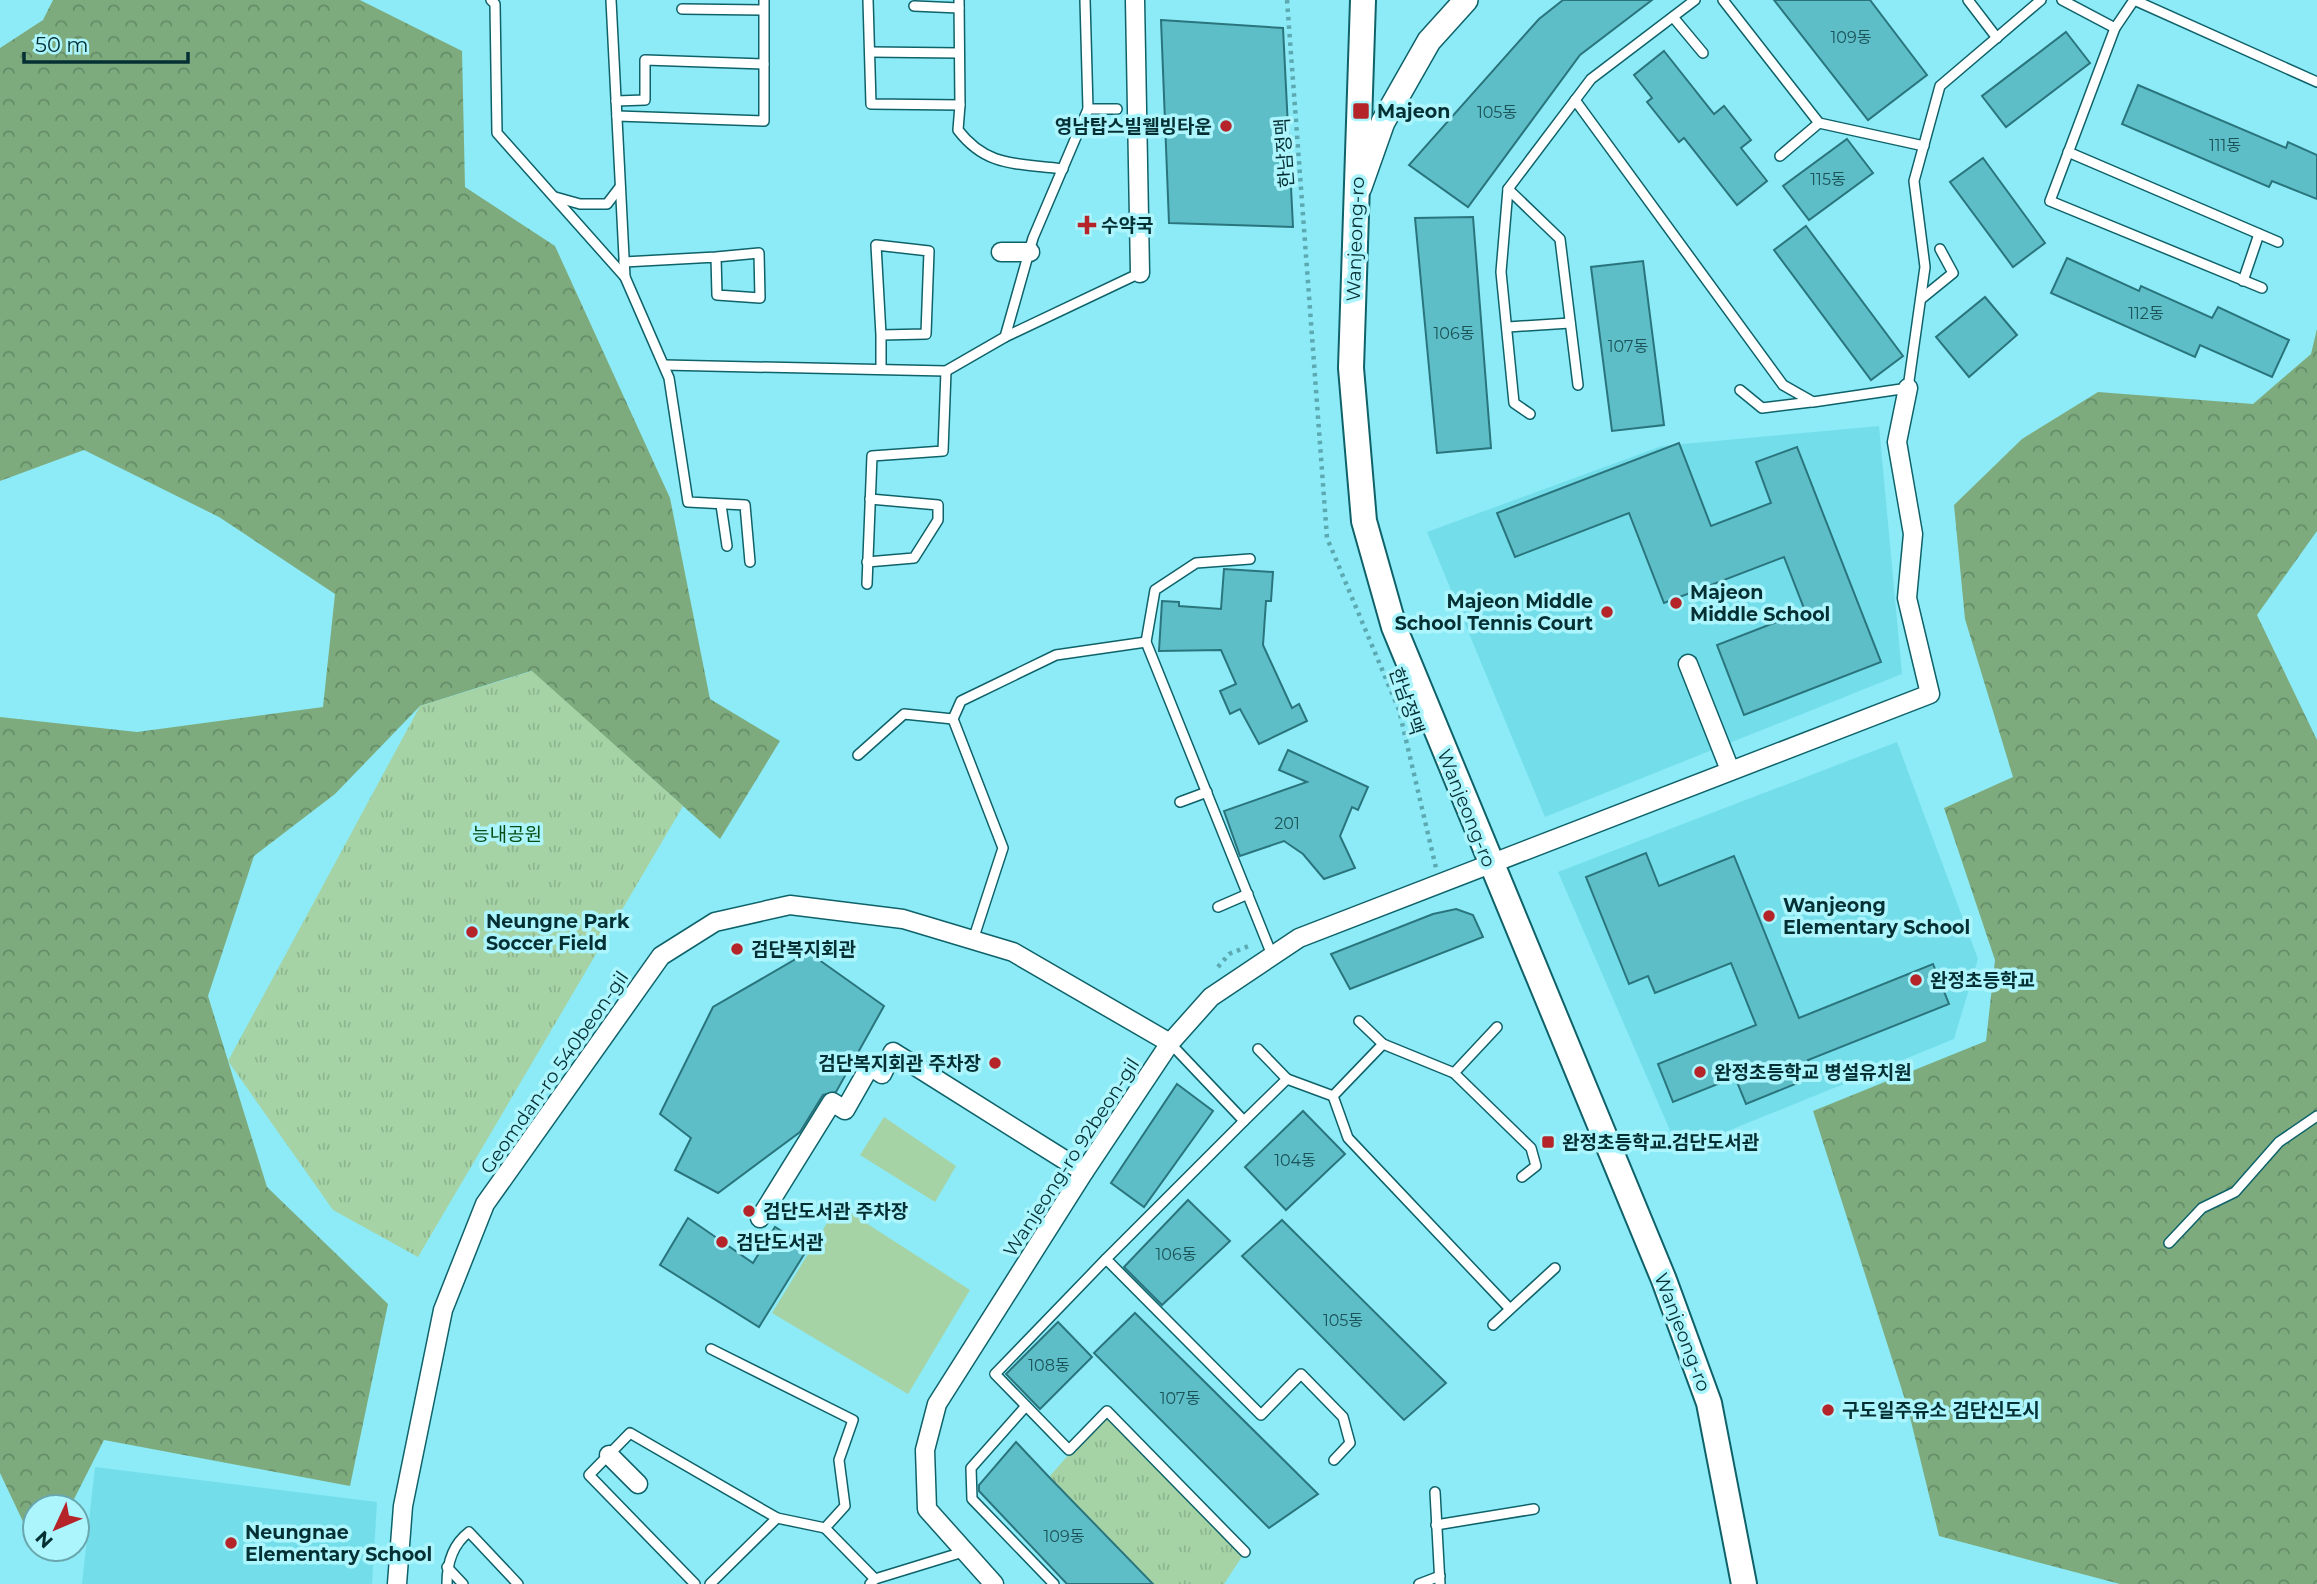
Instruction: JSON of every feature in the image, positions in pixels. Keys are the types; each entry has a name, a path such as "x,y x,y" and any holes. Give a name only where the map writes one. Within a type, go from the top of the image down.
{"main road":[{"name":"Wanjeong-ro","path":"1363,0 1351,368 1364,520 1394,627 1664,1280 1709,1403 1744,1584"}],"street":[{"path":"1135,0 1140,273"},
{"path":"1356,200 1383,122 1429,41 1466,0"},
{"path":"1001,252 1030,252"},
{"name":"Wanjeong-ro 92beon-gil","path":"994,1584 927,1509 925,1450 937,1404 1084,1172 1170,1043 1211,996 1269,947 1299,938 1930,694 1907,598 1913,534 1897,442 1908,388"},
{"path":"1688,664 1730,770"},
{"name":"Geomdan-ro 540beon-gil","path":"397,1584 403,1506 443,1310 485,1205 661,956 715,922 790,905 903,919 1013,952 1170,1043"},
{"path":"760,1217 832,1101 845,1110 870,1066 882,1074 893,1052 1084,1172"},
{"path":"609,1455 638,1484"}],"lane":[{"path":"491,0 495,4 497,133 625,277 669,378 688,502 745,505 750,562"},
{"path":"611,0 625,277"},
{"path":"868,0 871,104 960,105"},
{"path":"1005,337 1030,252 1088,109 1085,0"},
{"path":"1530,414 1514,403 1501,272 1508,189 1591,79 1695,0"},
{"path":"1723,0 1819,123 1924,146"},
{"path":"1968,0 1997,38"},
{"path":"1740,390 1762,408 1908,388 1926,267 1914,181 1940,86 2041,0"},
{"path":"2062,0 2115,28"},
{"path":"2262,288 2050,201 2115,28 2134,0 2317,82"},
{"path":"914,6 959,4 958,130 970,146 990,159 1063,169"},
{"path":"617,116 764,121 764,5 681,9"},
{"path":"1673,17 1703,53"},
{"path":"870,52 959,53"},
{"path":"617,101 645,100 645,60 764,64"},
{"path":"1575,100 1783,385 1813,402"},
{"path":"1088,109 1117,109"},
{"path":"1780,156 1819,123"},
{"path":"2068,152 2278,242"},
{"path":"555,197 580,204 607,204 620,187"},
{"path":"1508,189 1560,239 1578,386"},
{"path":"2243,281 2259,234"},
{"path":"881,335 926,334 929,251 876,245 881,369"},
{"path":"1921,299 1953,273 1940,249"},
{"path":"624,262 760,253 760,298 717,295 716,257"},
{"path":"664,365 946,371 1005,337 1140,273"},
{"path":"1507,327 1570,323"},
{"path":"867,584 872,456 943,451 946,371"},
{"path":"867,562 914,558 938,520 938,505 870,499"},
{"path":"721,505 727,546"},
{"path":"1250,559 1196,563 1155,590 1146,642 1269,947"},
{"path":"973,940 1003,848 953,719 961,701 1056,656 1146,642"},
{"path":"858,755 904,714 953,719"},
{"path":"1180,802 1207,792"},
{"path":"1218,907 1248,894"},
{"path":"1359,1021 1383,1044 1454,1073 1531,1148 1536,1166 1522,1177"},
{"path":"1454,1073 1497,1027"},
{"path":"1170,1043 1244,1121"},
{"path":"1333,1096 1383,1044"},
{"path":"1258,1049 1287,1079 1333,1096"},
{"path":"1245,1552 1107,1411 1069,1450 995,1374 1287,1079"},
{"path":"1333,1096 1348,1138 1510,1309"},
{"path":"2169,1243 2202,1208 2235,1192 2279,1142 2317,1116"},
{"path":"1106,1259 1261,1415 1301,1374 1343,1417 1350,1443 1334,1460"},
{"path":"1493,1325 1555,1268"},
{"path":"711,1349 853,1420 839,1460 845,1506 825,1528"},
{"path":"1026,1406 971,1468 972,1499 1054,1584"},
{"path":"695,1584 589,1475 630,1433 777,1518 825,1528 872,1582 963,1552"},
{"path":"1419,1584 1440,1580 1435,1492"},
{"path":"1436,1525 1534,1509"},
{"path":"710,1584 777,1518"},
{"path":"447,1584 447,1567 458,1541 469,1532 518,1584"},
{"path":"447,1567 463,1584"}],"path":[{"name":"한남정맥","path":"1287,0 1327,538 1399,710 1437,867 1424,873"},
{"path":"1214,971 1229,954 1269,947"}],"shaded area":[{"name":"Majeon Middle School","path":"1879,426 1902,674 1545,817 1427,532 1662,446"},
{"name":"Wanjeong Elementary School","path":"1897,742 1978,959 1954,1039 1679,1151 1558,872"},
{"name":"Neungnae Elementary School","path":"95,1467 377,1502 372,1584 82,1584 84,1563 91,1563 91,1503"}],"green space":[{"path":"53,0 360,0 462,51 465,187 555,246 670,498 710,699 780,741 720,839 531,671 420,706 335,794 254,856 208,996 267,1187 388,1304 350,1486 104,1440 77,1493 21,1493 21,1517 0,1473 0,717 137,732 323,707 335,594 219,517 84,450 0,481 0,48 43,20"},
{"path":"2317,329 2317,531 2257,615 2317,740 2317,1584 2120,1584 1939,1536 1908,1409 1813,1111 1986,1041 1995,960 1944,808 2013,777 1965,619 1954,505 2022,439 2098,392 2253,404 2311,354"},
{"name":"능내공원","path":"532,671 683,806 418,1257 333,1210 228,1061 420,706"},
{"path":"884,1117 956,1166 935,1202 860,1155"},
{"path":"838,1205 970,1290 908,1394 772,1313"},
{"path":"1107,1411 1245,1552 1224,1584 1153,1584 1049,1477"}],"building":[{"path":"1563,0 1652,0 1580,55 1468,207 1409,165 1539,19"},
{"path":"1774,0 1870,0 1927,75 1868,120"},
{"name":"영남탑스빌웰빙타운","path":"1161,20 1283,28 1293,227 1169,223"},
{"path":"2066,32 2090,63 2006,127 1982,96"},
{"path":"1664,51 1714,114 1724,106 1751,140 1741,148 1767,181 1737,205 1684,138 1679,142 1647,102 1652,98 1634,75"},
{"path":"2138,85 2286,148 2288,142 2317,155 2317,199 2272,181 2269,187 2122,124"},
{"path":"1847,139 1873,173 1809,220 1783,186"},
{"path":"1983,158 2045,243 2013,267 1950,182"},
{"path":"1473,217 1491,448 1437,453 1415,218"},
{"path":"1806,226 1903,356 1871,380 1774,250"},
{"path":"2067,258 2139,291 2141,286 2212,318 2218,307 2289,340 2272,377 2200,345 2195,357 2051,293"},
{"path":"1643,261 1664,425 1612,431 1591,267"},
{"path":"1985,297 2017,335 1969,377 1936,337"},
{"path":"1679,443 1711,526 1771,503 1756,462 1797,447 1881,662 1744,715 1717,645 1805,611 1784,557 1664,603 1629,513 1515,557 1497,513"},
{"path":"1224,569 1273,572 1271,601 1266,601 1263,645 1292,708 1299,704 1307,721 1259,744 1240,709 1230,714 1220,691 1236,684 1221,650 1159,651 1162,601 1179,602 1179,606 1221,609"},
{"path":"1288,750 1368,787 1358,810 1352,807 1340,836 1355,868 1324,879 1303,854 1284,841 1240,856 1224,811 1307,782 1279,770"},
{"name":"완정초등학교","path":"1646,853 1659,886 1734,856 1799,1018 1933,964 1949,1004 1808,1060 1815,1076 1746,1104 1735,1077 1673,1102 1658,1064 1756,1025 1731,963 1655,993 1648,976 1629,984 1586,877"},
{"path":"1456,909 1473,915 1483,937 1350,989 1331,954 1433,914"},
{"name":"검단복지회관","path":"808,952 884,1006 836,1092 823,1095 800,1132 718,1193 675,1170 691,1138 660,1114 713,1007"},
{"path":"1177,1084 1213,1111 1144,1207 1111,1183"},
{"path":"1303,1111 1345,1154 1286,1210 1245,1167"},
{"path":"1188,1200 1230,1241 1162,1305 1124,1267"},
{"name":"검단도서관","path":"688,1218 753,1263 775,1227 808,1248 759,1327 660,1265"},
{"path":"1282,1220 1446,1383 1404,1420 1242,1256"},
{"path":"1135,1313 1318,1494 1269,1528 1094,1353"},
{"path":"1058,1322 1092,1357 1040,1409 1006,1374"},
{"path":"1016,1442 1153,1584 1067,1584 979,1491 979,1485"}],"place":[{"name":"Majeon","path":"1361,111"},
{"name":"영남탑스빌웰빙타운","path":"1226,126"},
{"name":"수약국","path":"1087,225"},
{"name":"Majeon Middle School","path":"1676,603"},
{"name":"Majeon Middle School Tennis Court","path":"1607,612"},
{"name":"Wanjeong Elementary School","path":"1769,916"},
{"name":"Neungne Park Soccer Field","path":"472,932"},
{"name":"검단복지회관","path":"737,949"},
{"name":"완정초등학교","path":"1916,980"},
{"name":"검단복지회관 주차장","path":"995,1063"},
{"name":"완정초등학교 병설유치원","path":"1700,1072"},
{"name":"완정초등학교.검단도서관","path":"1548,1142"},
{"name":"검단도서관 주차장","path":"749,1211"},
{"name":"검단도서관","path":"722,1242"},
{"name":"구도일주유소 검단신도시","path":"1828,1410"},
{"name":"Neungnae Elementary School","path":"231,1543"}]}
